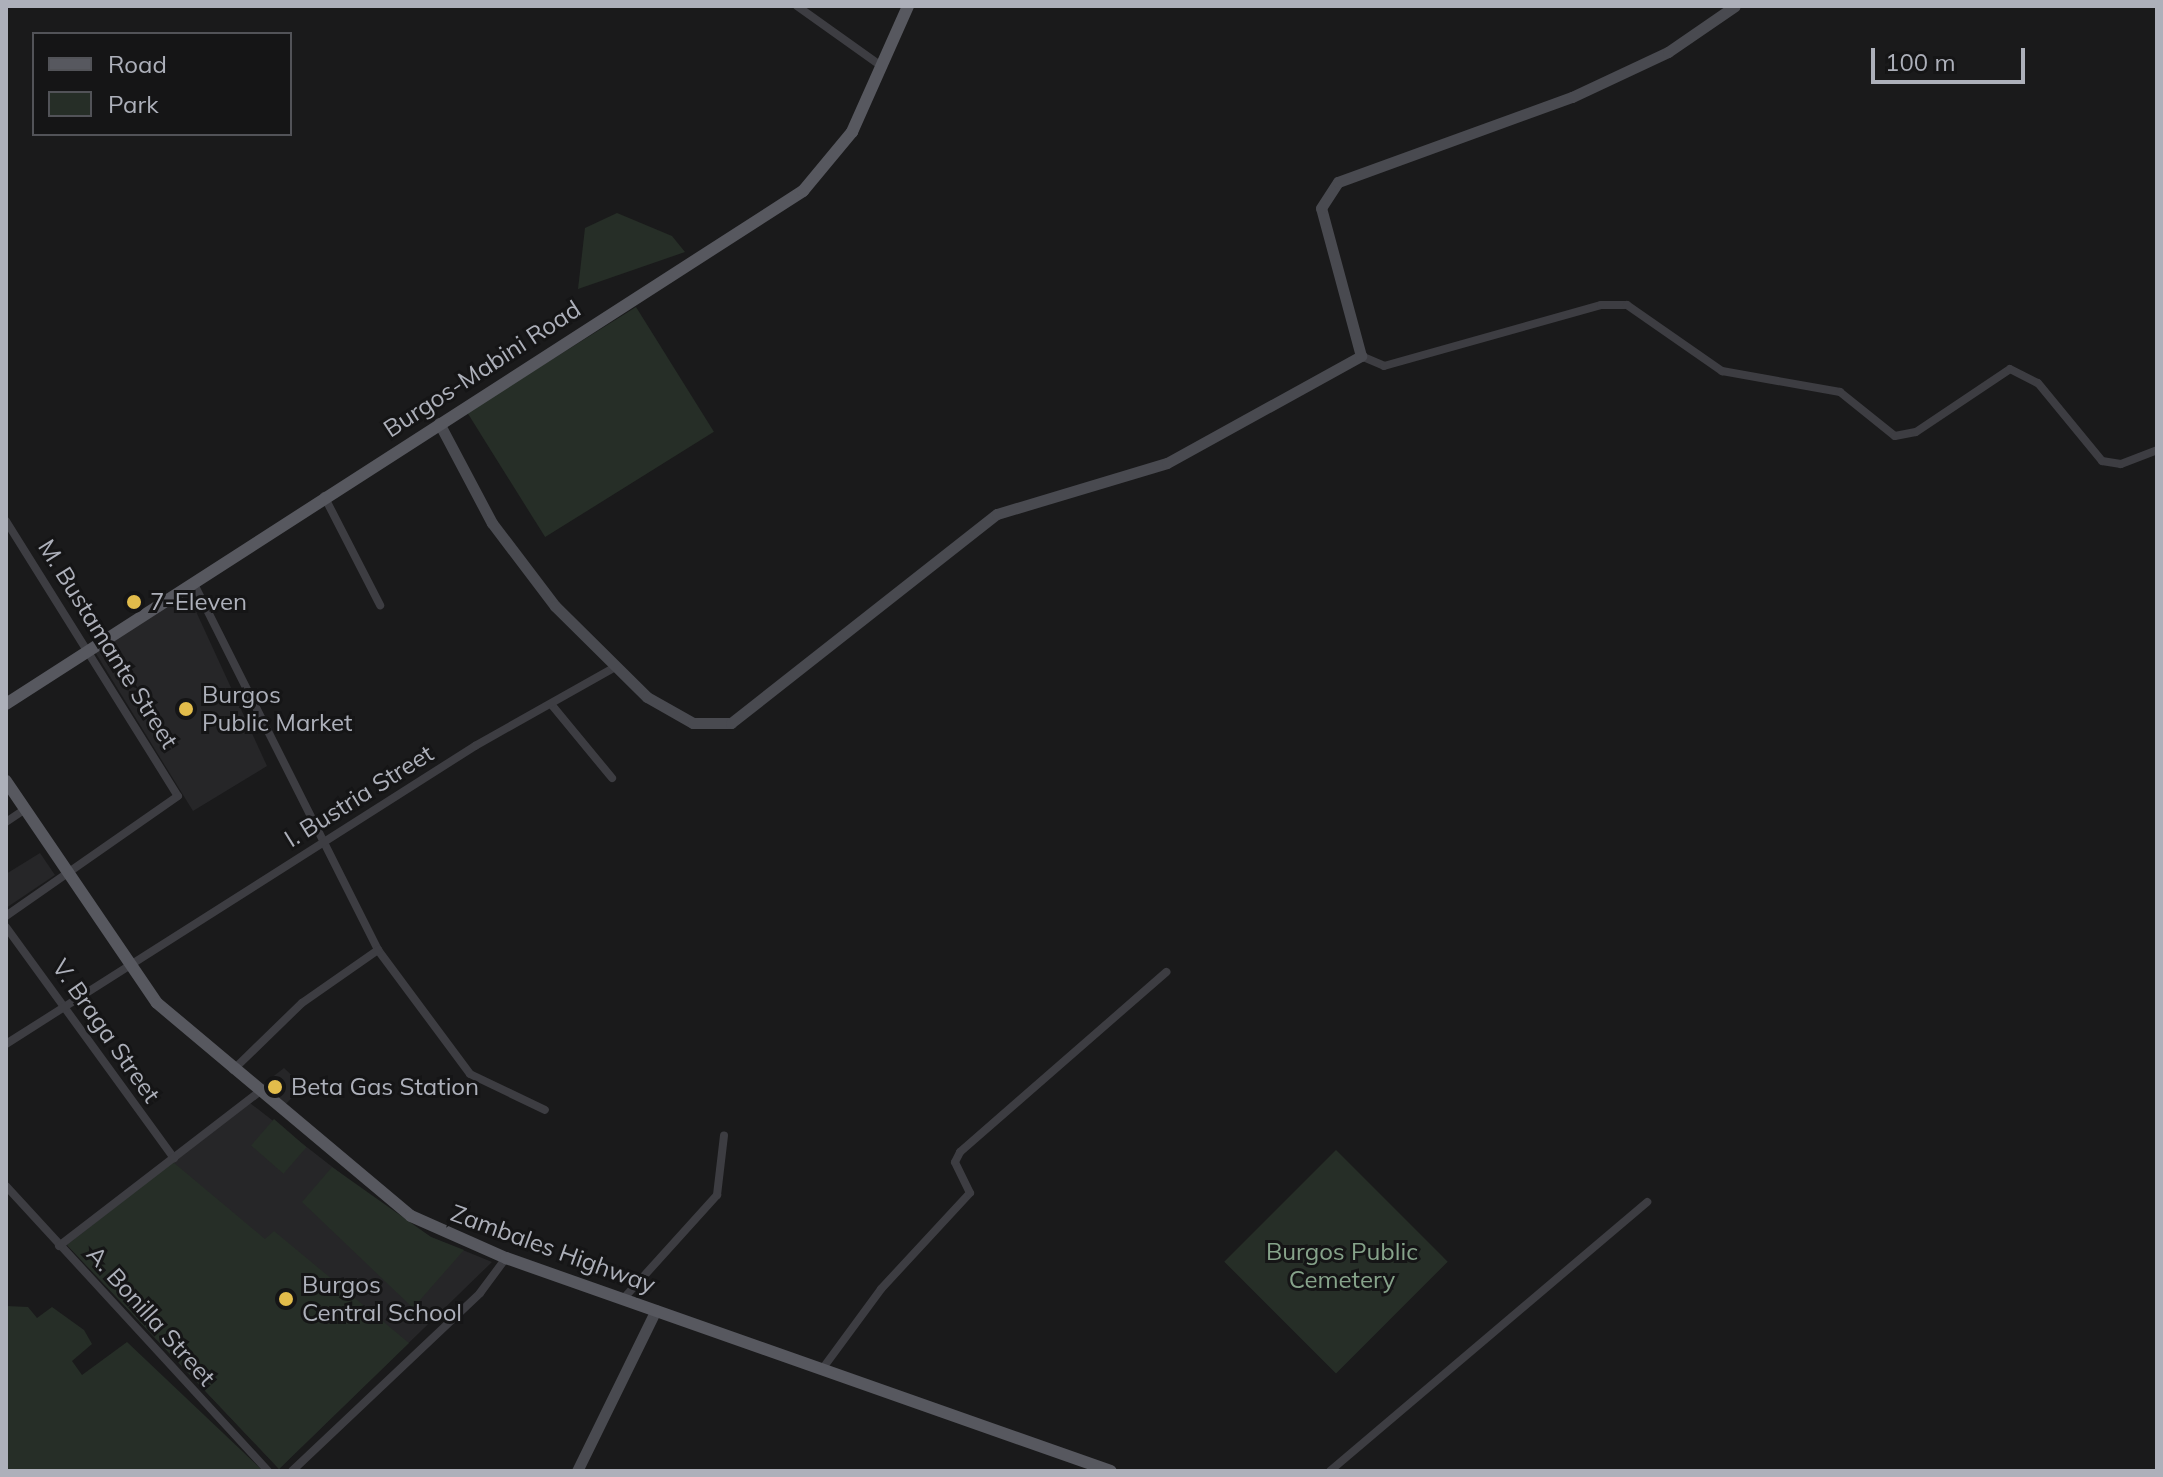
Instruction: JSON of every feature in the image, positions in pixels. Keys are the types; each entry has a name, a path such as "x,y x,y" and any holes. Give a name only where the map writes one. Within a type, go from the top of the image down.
{"main road":[{"name":"Burgos-Mabini Road","path":"6,704 88,647 803,191 852,132 908,6"},
{"name":"Zambales Highway","path":"6,781 127,965 157,1003 402,1210 506,1258 1111,1471"}],"street":[{"path":"797,6 881,66"},
{"path":"1361,356 1321,208 1330,188 1572,97 1668,52 1735,6"},
{"path":"1361,356 1384,366 1601,305 1627,305 1722,371 1840,392 1895,436 1916,432 2010,369 2038,383 2102,461 2121,464 2157,450"},
{"path":"439,423 520,566 615,667 647,697 693,723 731,723 997,514 1167,463 1361,356"},
{"path":"324,496 380,605"},
{"name":"M. Bustamante Street","path":"6,521 177,790 173,803 68,876"},
{"path":"193,582 319,844 378,950 470,1074 545,1110"},
{"name":"I. Bustria Street","path":"6,1044 319,844 615,667"},
{"path":"551,704 612,778"},
{"path":"6,822 24,810"},
{"path":"6,916 68,876"},
{"name":"V. Braga Street","path":"6,927 174,1158"},
{"path":"233,1070 302,1003 378,950"},
{"path":"823,1368 881,1289 970,1193 955,1162 960,1152 1166,972"},
{"path":"59,1246 259,1092"},
{"path":"624,1298 717,1195 724,1135"},
{"name":"A. Bonilla Street","path":"6,1186 268,1471"},
{"path":"1330,1471 1647,1202"},
{"path":"292,1471 480,1293 506,1258"},
{"path":"577,1471 656,1310"}],"shaded area":[{"name":"Burgos Public Market","path":"188,594 267,766 193,811 95,652"},
{"path":"40,853 55,875 6,908 6,874"},
{"name":"Beta Gas Station","path":"284,1068 303,1086 284,1106 261,1086"},
{"name":"Burgos Central School","path":"250,1103 380,1204 431,1237 492,1262 279,1469 67,1245"}],"green space":[{"path":"617,213 672,236 685,252 578,289 585,228"},
{"path":"636,307 714,432 545,537 467,412"},
{"path":"274,1119 306,1147 283,1174 251,1145"},
{"name":"Burgos Public Cemetery","path":"1336,1150 1448,1262 1336,1373 1224,1262"},
{"name":"Burgos Central School","path":"173,1162 265,1239 274,1231 409,1343 279,1469 67,1245"},
{"path":"332,1167 431,1237 464,1250 413,1308 302,1202"},
{"path":"6,1306 28,1307 37,1318 52,1307 84,1330 92,1344 72,1361 82,1375 127,1342 263,1471 6,1471"}],"place":[{"name":"7-Eleven","path":"134,602"},
{"name":"Burgos Public Market","path":"186,709"},
{"name":"Beta Gas Station","path":"275,1087"},
{"name":"Burgos Central School","path":"286,1299"}]}
